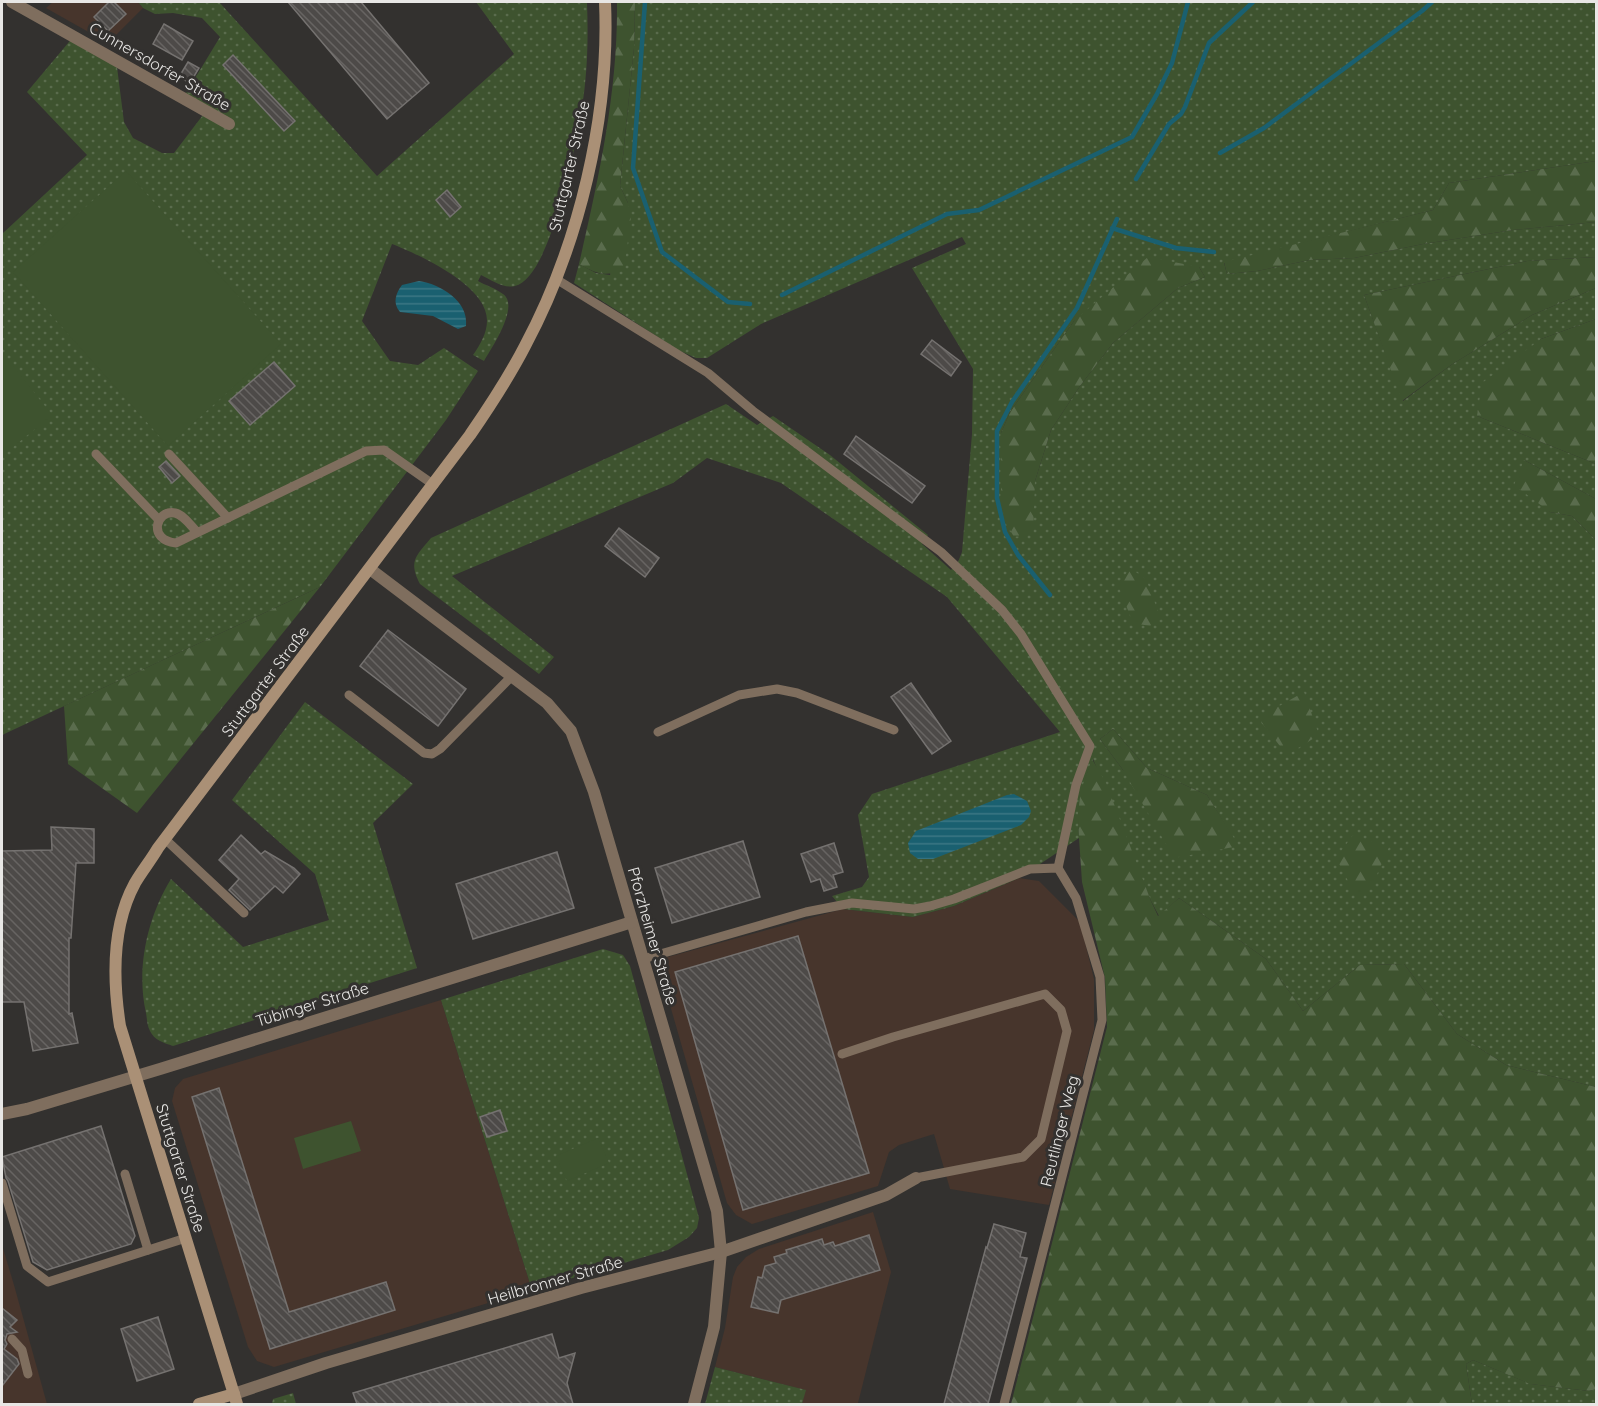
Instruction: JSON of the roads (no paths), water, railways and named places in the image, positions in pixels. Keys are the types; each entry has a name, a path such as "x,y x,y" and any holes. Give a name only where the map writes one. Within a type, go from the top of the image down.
{"main road":[{"name":"Stuttgarter Straße","path":"236,1399 120,1026 116,1000 118,935 134,884 165,839 434,485 503,386 526,344 556,279 580,205 601,98 607,38 605,2"},
{"name":"Heilbronner Straße","path":"200,1404 236,1399"}],"street":[{"name":"Cunnersdorfer Straße","path":"12,2 229,124"},
{"name":"Pforzheimer Straße","path":"370,569 547,703 571,731 594,792 717,1211 721,1251 714,1327 694,1404"},
{"name":"Tübinger Straße","path":"2,1114 135,1076 633,922"},
{"name":"Heilbronner Straße","path":"236,1399 326,1363 581,1288 721,1251 886,1194 916,1178"}],"lane":[{"path":"556,279 708,373 753,411 941,552 1002,610 1021,634 1090,746 1076,785 1058,868 1030,869 954,899 914,909 852,903 816,909 643,959"},
{"path":"197,532 175,513 166,514 159,520 157,528 160,536 166,542 176,543 366,450 384,450 434,485"},
{"path":"96,454 159,520"},
{"path":"170,454 228,518"},
{"path":"349,695 424,753 432,754 440,749 512,676"},
{"path":"658,732 739,695 777,689 797,693 894,730"},
{"path":"165,839 244,913"},
{"name":"Reutlinger Weg","path":"1004,1404 1102,1020 1100,977 1076,898 1058,868"},
{"path":"842,1054 1045,993 1060,1010 1067,1030 1041,1138 1023,1157 916,1178"},
{"path":"125,1174 148,1250"},
{"path":"2,1183 27,1266 48,1282 186,1238"},
{"path":"12,1339 22,1350 28,1374"}],"water":[{"path":"419,281 436,286 451,295 463,309 466,326 458,329 433,316 400,312 396,302 400,288 402,285"},
{"path":"1014,794 1027,801 1031,811 1029,817 1021,825 933,859 918,859 910,853 908,843 916,831"}],"waterway":[{"path":"645,2 633,168 662,252 728,302 750,304"},
{"path":"782,295 947,214 979,210 1132,137 1172,63 1188,2"},
{"path":"1136,179 1169,124 1181,114 1185,107 1209,43 1253,2"},
{"path":"1220,153 1264,128 1432,2"},
{"path":"1050,595 1018,555 1005,532 997,498 997,431 1012,402 1077,308 1117,219"},
{"path":"1112,228 1176,248 1214,252"}]}
